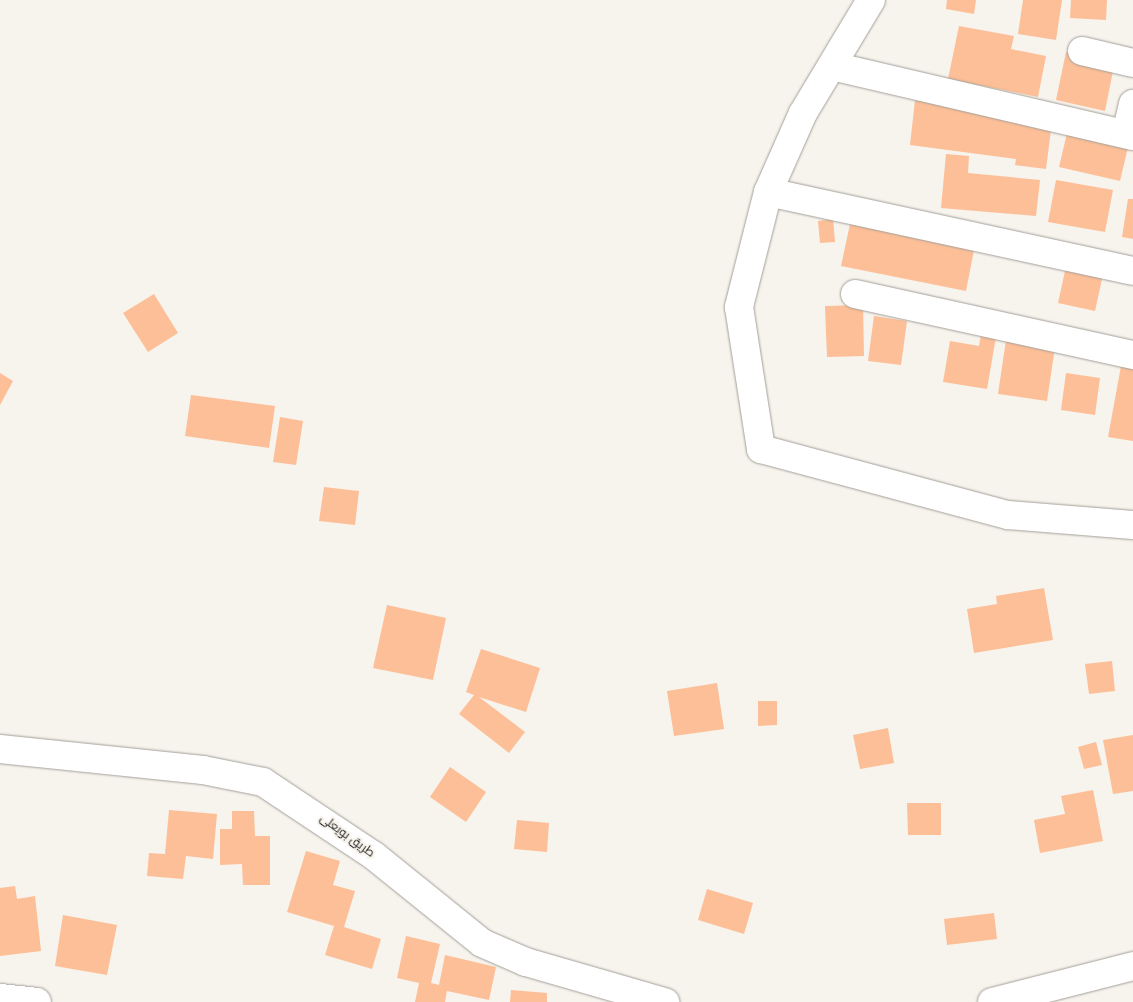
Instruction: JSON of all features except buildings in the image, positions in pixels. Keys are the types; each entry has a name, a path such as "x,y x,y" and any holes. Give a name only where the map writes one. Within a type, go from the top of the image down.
{"street":[{"path":"871,0 803,113 768,192 739,307 761,450 1008,515 1133,525"},
{"path":"1082,51 1133,63"},
{"path":"832,66 1129,135 1133,104"},
{"path":"768,192 1133,271"},
{"path":"855,294 1133,355"},
{"name":"طريق بويعلى","path":"0,750 203,770 263,782 373,855 482,943 526,962 665,1002"},
{"path":"992,1002 1133,966"},
{"path":"0,998 37,1002"}]}
